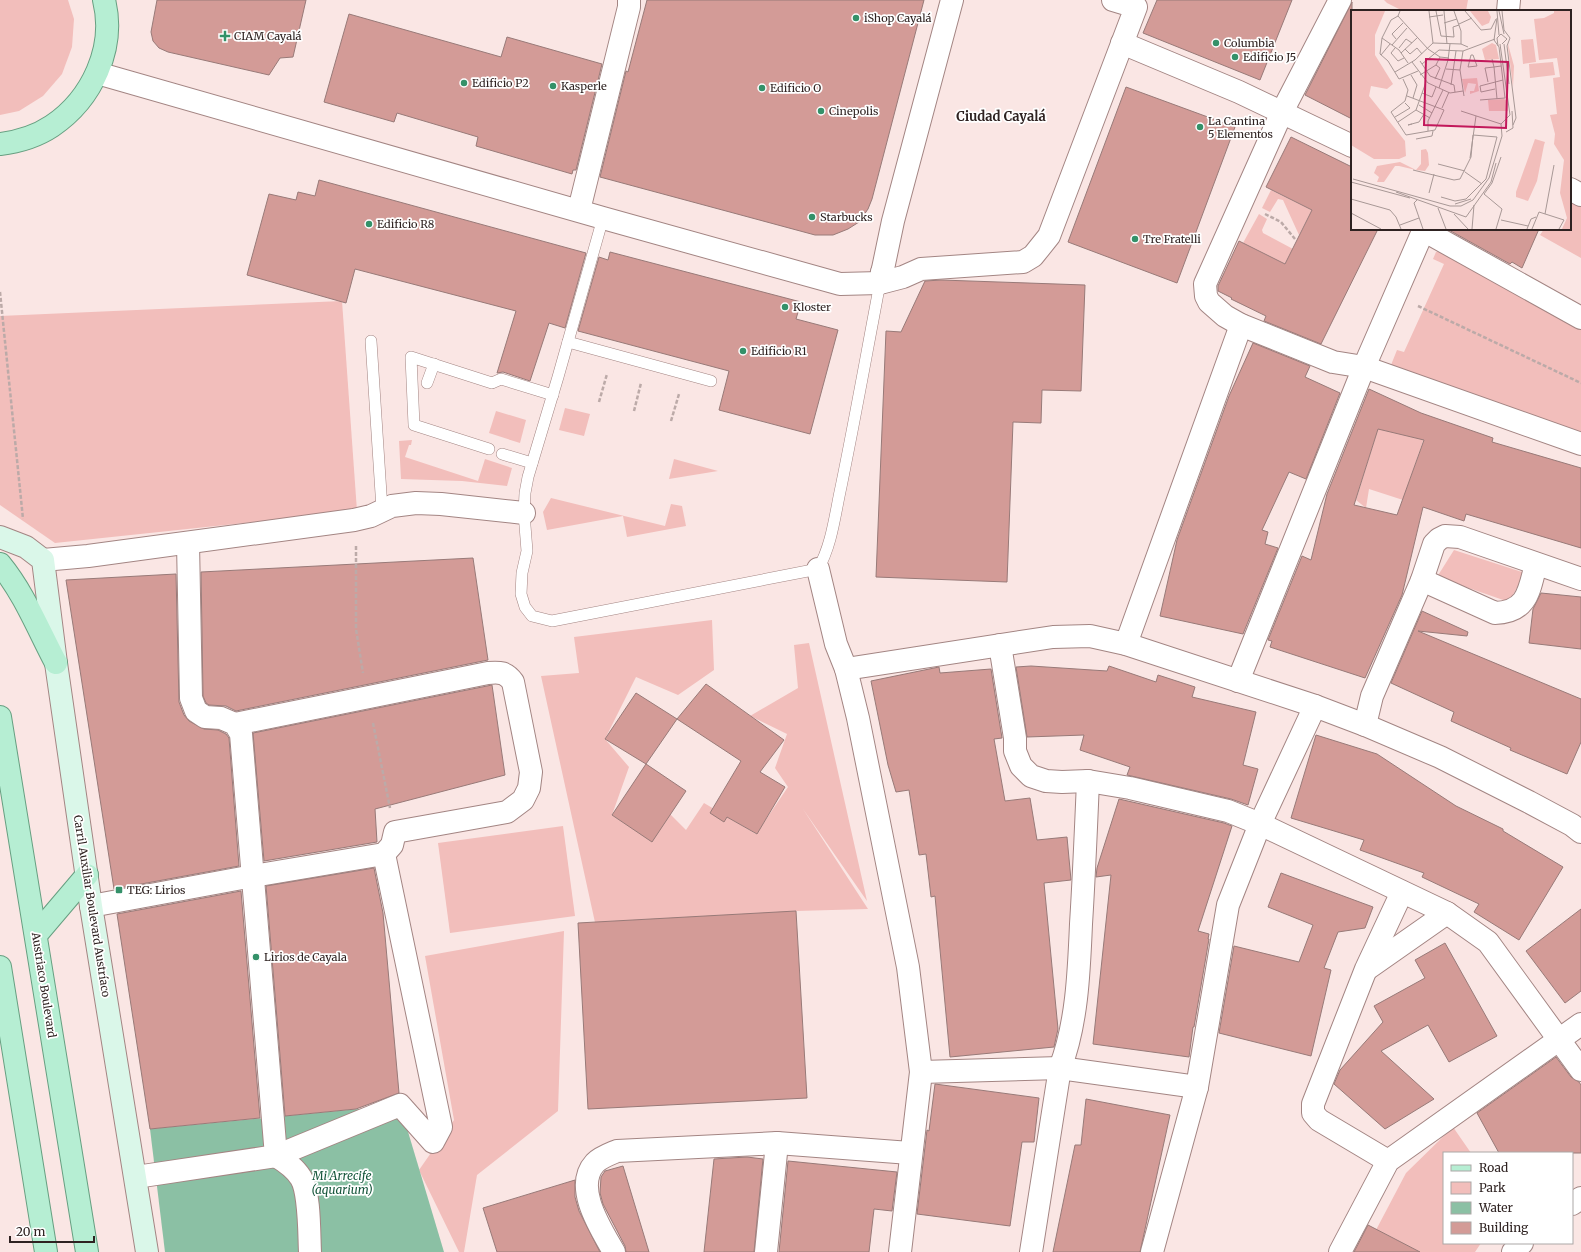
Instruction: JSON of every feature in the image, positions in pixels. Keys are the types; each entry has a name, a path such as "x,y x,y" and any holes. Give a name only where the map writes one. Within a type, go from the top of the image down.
{"main road":[{"path":"0,154 9,143 52,127 78,103 97,73 106,39 106,10 104,0"},
{"path":"0,564 8,573 27,606 56,663"},
{"name":"Austriaco Boulevard","path":"0,717 87,1252"},
{"path":"36,935 87,875"},
{"path":"0,967 46,1252"}],"street":[{"path":"579,210 629,8 629,0"},
{"path":"97,73 603,218 840,284 880,283 893,221 952,0"},
{"path":"1113,0 1138,3"},
{"path":"1340,0 1282,112 1205,284 1206,296 1210,302 1225,316 1241,325 1333,362 1364,367 1581,444"},
{"path":"1122,43 1282,112 1351,146"},
{"path":"1571,190 1581,195"},
{"path":"1238,681 1364,367 1394,295 1424,230 1581,318"},
{"path":"1126,644 1241,325"},
{"path":"0,537 34,554 88,556 354,520 371,516 382,509 392,506 416,503 524,513"},
{"path":"1365,725 1372,696 1422,580 1434,544 1439,539 1446,536 1460,537 1581,578"},
{"path":"91,906 253,876 384,854 392,845 395,832 508,812 523,800 529,788 531,772 513,682 508,674 498,672 488,673 235,724 221,718 205,717 196,711 191,698 188,543"},
{"name":"Carril Auxiliar Boulevard Austríaco","path":"34,554 56,663 91,906 147,1252"},
{"path":"1422,580 1495,613 1504,613 1514,610 1526,598 1536,564"},
{"path":"818,569 836,644 846,669 858,718 908,967 921,1072 910,1153 900,1252"},
{"path":"846,669 1053,637 1090,636 1126,644 1315,706 1365,725 1440,757 1578,822"},
{"path":"1000,646 1015,738 1015,751 1021,766 1031,776 1046,781 1088,781 1130,788 1228,811 1260,824 1447,913 1488,942 1581,1070"},
{"path":"1152,1252 1197,1087 1228,905 1260,824 1315,706"},
{"path":"235,724 241,734 276,1156"},
{"path":"1031,1252 1060,1068 1068,1048 1079,962 1088,781"},
{"path":"136,1177 276,1156 400,1105 433,1142 441,1127 384,854"},
{"path":"1388,1160 1318,1120 1313,1113 1313,1104 1366,969 1402,892"},
{"path":"1366,969 1447,913"},
{"path":"1340,1252 1388,1160 1581,1024"},
{"path":"921,1072 1060,1068 1197,1087"},
{"path":"614,1252 594,1216 588,1195 588,1174 596,1162 617,1151 777,1143 910,1153"},
{"path":"766,1252 777,1143"},
{"path":"276,1156 291,1166 302,1178 306,1190 310,1252"},
{"path":"1513,1252 1521,1244"}],"lane":[{"path":"603,218 553,395 528,477 524,513 527,551 522,573 521,594 525,607 532,616 552,621 818,569 825,558 832,528 849,448 880,283 903,277 921,269 1023,262 1033,256 1049,236 1138,3"},
{"path":"370,341 382,509"},
{"path":"568,342 711,381"},
{"path":"489,449 414,425 411,357 492,382 500,378 553,395"},
{"path":"428,383 434,364"},
{"path":"502,454 532,463"}],"path":[{"path":"1242,201 1281,222 1295,239"},
{"path":"0,292 34,554"},
{"path":"1394,295 1581,383"},
{"path":"599,402 613,354"},
{"path":"634,411 647,364"},
{"path":"671,421 684,374"}],"green space":[{"path":"0,0 68,0 74,19 72,47 62,74 43,96 19,111 0,115"},
{"path":"1384,0 1468,0 1466,10 1401,10"},
{"path":"1271,190 1312,210 1299,235 1283,200 1278,199 1270,212 1262,208"},
{"path":"1571,195 1581,200 1581,258 1540,235 1543,230 1571,230"},
{"path":"1259,214 1267,219 1262,230 1263,233 1293,249 1285,264 1243,243"},
{"path":"1440,251 1581,329 1581,434 1391,365 1397,350 1404,352 1444,264 1433,259 1436,252"},
{"path":"342,301 357,511 55,543 0,505 0,316"},
{"path":"565,408 590,414 584,436 559,430"},
{"path":"496,411 526,420 520,443 489,433"},
{"path":"1378,429 1424,438 1403,500 1369,489 1366,508 1356,500"},
{"path":"412,440 405,457 478,481 485,459 512,468 507,486 462,481 401,479 399,441"},
{"path":"674,459 718,471 669,479"},
{"path":"551,498 665,526 671,504 682,506 686,526 627,537 623,516 547,530 543,512"},
{"path":"1454,550 1525,573 1509,602 1437,577"},
{"path":"712,620 714,670 678,695 636,677 605,739 629,767 612,815 652,841 670,814 686,830 704,803 756,834 788,787 775,768 787,734 750,716 798,688 794,645 809,643 867,901 803,809 868,909 796,911 596,927 541,676 579,673 574,637"},
{"path":"563,826 575,916 450,933 438,843"},
{"path":"564,931 558,1111 477,1175 464,1252 459,1252 419,1170 454,1120 425,956"},
{"path":"1453,1127 1470,1152 1443,1152 1443,1244 1480,1244 1475,1252 1420,1252 1376,1230 1406,1173"}],"water":[{"name":"Mi Arrecife (aquarium)","path":"400,1105 444,1252 165,1252 150,1129"}],"building":[{"name":"CIAM Cayalá","path":"157,0 306,0 293,57 280,58 269,75 168,52 159,48 153,41 151,32"},
{"name":"Edificio O","path":"647,0 924,0 872,199 868,209 859,222 848,229 833,235 815,235 600,177 626,71 628,72"},
{"name":"Edificio J5","path":"1157,0 1292,0 1260,80 1143,33"},
{"path":"1352,2 1351,118 1305,95"},
{"name":"Edificio P2","path":"349,14 501,57 507,37 602,64 576,170 573,170 572,174 476,146 478,137 397,113 394,122 324,102"},
{"path":"1126,87 1235,127 1177,283 1068,242"},
{"path":"1291,137 1351,167 1351,230 1378,230 1321,344 1264,321 1266,316 1218,291 1218,286 1239,241 1285,264 1312,210 1266,187"},
{"name":"Edificio R8","path":"319,180 586,253 565,328 549,323 530,381 503,372 497,373 516,311 355,269 346,303 247,275 269,194 296,200 298,192 315,196"},
{"path":"1449,230 1539,230 1522,268 1512,262 1510,264"},
{"name":"Edificio R1","path":"610,252 801,302 796,319 838,330 810,434 719,410 729,371 578,331 599,257 608,260"},
{"path":"941,280 1085,285 1081,391 1042,390 1041,423 1013,422 1007,582 876,577 886,331 901,332 925,281"},
{"path":"1253,343 1310,366 1305,377 1340,393 1306,479 1289,472 1262,530 1268,532 1265,544 1278,548 1243,634 1160,616 1177,540 1229,396"},
{"path":"1369,389 1421,413 1493,438 1492,442 1581,468 1581,548 1466,514 1464,521 1423,507 1402,595 1365,678 1270,647 1272,641 1268,640 1302,556 1311,560 1327,494","holes":["1378,429 1424,440 1397,515 1354,505"]},
{"path":"473,558 488,660 236,711 226,706 209,705 206,703 203,696 201,572"},
{"path":"176,574 179,702 184,715 189,721 204,729 218,730 226,734 229,738 239,866 114,889 66,580"},
{"path":"1541,593 1581,597 1581,649 1529,643 1533,609"},
{"path":"1422,611 1468,632 1467,636 1418,631 1581,699 1581,742 1567,774 1510,750 1511,748 1451,721 1454,712 1391,683"},
{"path":"1031,666 1107,671 1109,666 1156,682 1158,675 1195,687 1192,697 1256,712 1243,765 1258,769 1248,805 1231,799 1127,775 1130,767 1080,750 1084,735 1027,737 1016,667"},
{"path":"939,667 940,673 991,669 1002,738 994,739 1005,801 1030,798 1037,840 1067,837 1071,880 1044,883 1058,1029 1054,1047 950,1057 935,896 931,897 926,854 919,855 909,790 896,792 888,765 871,681"},
{"path":"706,684 784,740 760,772 785,787 757,834 727,817 724,822 710,813 741,761 677,719"},
{"path":"492,685 505,775 375,809 377,842 264,861 253,733"},
{"path":"636,693 677,719 646,764 605,739"},
{"path":"1316,735 1377,754 1456,806 1503,829 1503,831 1563,867 1519,940 1474,912 1479,904 1422,877 1424,873 1360,850 1364,840 1291,818"},
{"path":"646,764 686,791 652,842 612,815"},
{"path":"1119,799 1232,826 1198,931 1209,934 1209,939 1189,1057 1093,1044 1111,875 1096,877 1097,868"},
{"path":"374,868 383,913 399,1093 356,1109 285,1116 266,886"},
{"path":"1281,873 1373,907 1365,928 1338,932 1324,968 1331,970 1311,1056 1219,1033 1234,946 1299,962 1313,925 1268,907"},
{"path":"241,891 260,1118 150,1129 117,914"},
{"path":"1581,909 1581,991 1565,1003 1526,951"},
{"path":"796,911 807,1098 588,1109 578,923"},
{"path":"1445,943 1497,1036 1449,1062 1428,1025 1381,1051 1434,1099 1385,1129 1334,1084 1340,1070 1383,1022 1374,1006 1425,978 1415,960"},
{"path":"1556,1057 1571,1077 1581,1085 1581,1153 1498,1152 1477,1113"},
{"path":"935,1084 1039,1098 1034,1142 1022,1142 1010,1226 917,1214 927,1130 929,1131"},
{"path":"1086,1099 1170,1115 1140,1252 1053,1252 1075,1145 1081,1145"},
{"path":"747,1157 763,1159 754,1252 704,1252 714,1159"},
{"path":"788,1161 897,1172 892,1211 874,1209 869,1252 779,1252"},
{"path":"623,1166 649,1252 626,1252 625,1246 603,1204 600,1193 601,1177 605,1171"},
{"path":"575,1180 575,1197 579,1211 600,1252 497,1252 483,1208"},
{"path":"1368,1225 1420,1252 1354,1252"}],"place":[{"name":"iShop Cayalá","path":"856,18"},
{"name":"CIAM Cayalá","path":"225,36"},
{"name":"Columbia","path":"1216,43"},
{"name":"Edificio J5","path":"1235,57"},
{"name":"Edificio P2","path":"464,83"},
{"name":"Kasperle","path":"553,86"},
{"name":"Edificio O","path":"762,88"},
{"name":"Cinepolis","path":"821,111"},
{"name":"La Cantina 5 Elementos","path":"1200,127"},
{"name":"Starbucks","path":"812,217"},
{"name":"Edificio R8","path":"369,224"},
{"name":"Tre Fratelli","path":"1135,239"},
{"name":"Kloster","path":"785,307"},
{"name":"Edificio R1","path":"743,351"},
{"name":"TEG: Lirios","path":"119,890"},
{"name":"Lirios de Cayala","path":"256,957"}],"district":[{"name":"Ciudad Cayalá","path":"1001,116"}]}
